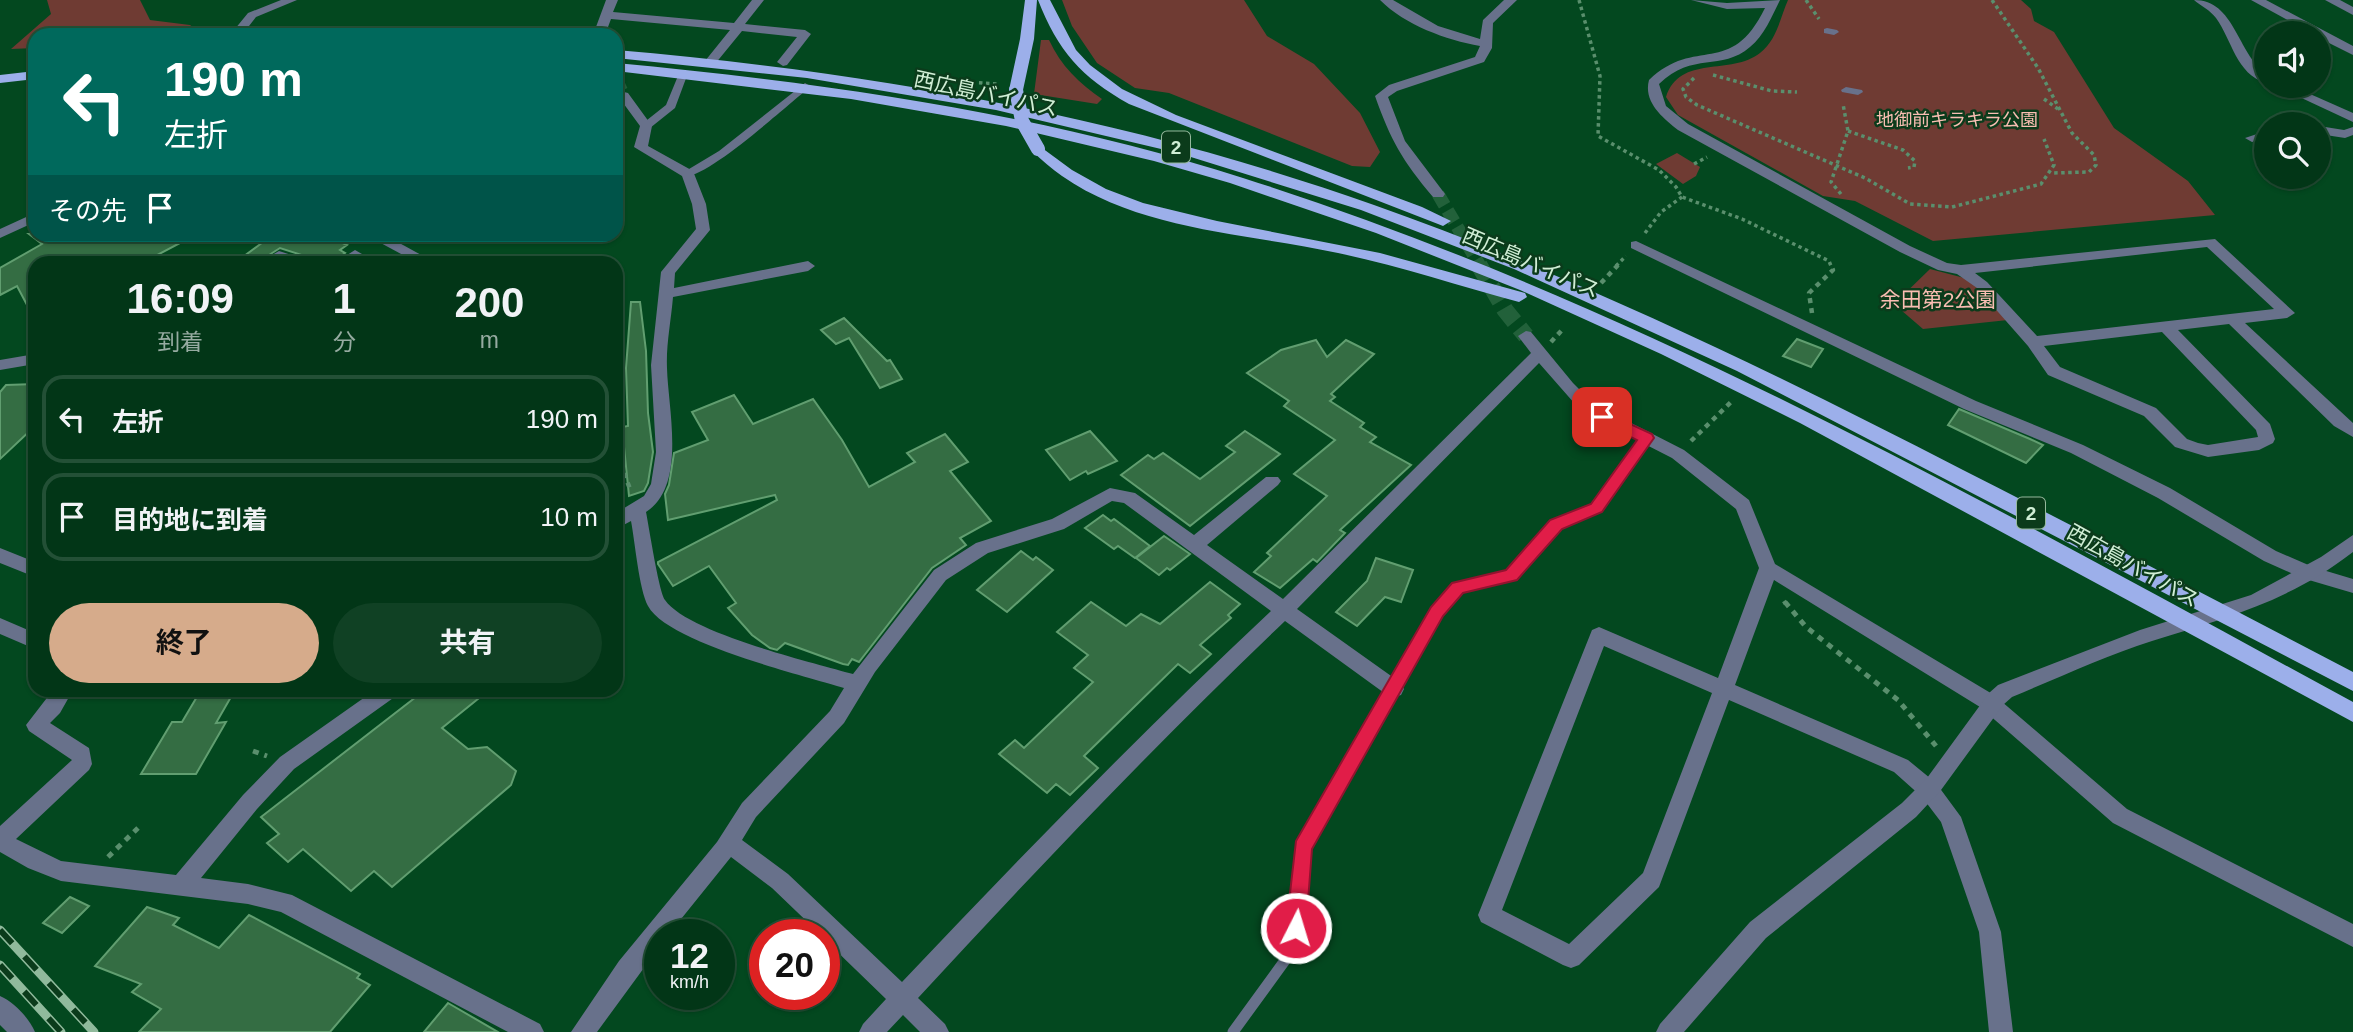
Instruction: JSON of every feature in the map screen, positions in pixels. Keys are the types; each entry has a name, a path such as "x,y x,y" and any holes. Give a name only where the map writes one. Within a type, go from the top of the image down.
{"highway":[{"path":"1031,0 1027,39 1016,90 1018,114 1038,149 1062,170 1093,189 1153,211 1331,247 1437,272 1634,333"},
{"path":"1044,0 1058,34 1072,55 1102,82 1128,98 1155,111 1471,233 1582,284 1707,349"},
{"name":"西広島バイパス","path":"623,55 710,61 839,77 961,97 1197,153 1326,193 1463,243 1587,294 1707,349 1890,440 2353,682"},
{"path":"0,68 28,66"},
{"name":"西広島バイパス","path":"623,68 805,86 1000,120 1125,149 1237,181 1431,248 1634,333 1865,450 2353,713"},
{"path":"0,79 28,76"}],"street":[{"path":"242,28 252,15 291,0"},
{"path":"602,28 612,0"},
{"path":"710,61 735,35 737,27 758,0"},
{"path":"1387,0 1433,29 1472,42 1486,43"},
{"path":"1438,194 1398,141 1381,96 1393,88 1480,59 1486,43 1487,22 1511,0"},
{"path":"1697,0 1727,6 1773,2"},
{"path":"2200,0 2220,13 2242,59 2254,71"},
{"path":"2257,0 2291,21"},
{"path":"2331,0 2353,12"},
{"path":"1773,2 1746,46 1725,56 1686,59 1666,68 1653,83 1653,98 1663,113 1683,127 1905,249 1943,267 1961,270 2210,242 2287,313 2033,342"},
{"path":"607,15 805,34 783,62"},
{"path":"2331,41 2353,51"},
{"path":"623,518 650,501 660,484 664,452 659,365 668,272 703,230 688,174 641,147 646,126 670,106 683,73"},
{"path":"688,174 723,153 799,94 805,86"},
{"path":"1846,90 1858,92"},
{"path":"624,96 646,126"},
{"path":"2312,98 2353,118"},
{"path":"2331,132 2346,134 2353,131"},
{"path":"0,234 28,221"},
{"path":"387,242 415,256"},
{"path":"1636,245 1970,405 2077,449 2164,493 2270,556 2308,573 2353,586"},
{"path":"666,294 808,266"},
{"path":"1961,270 1982,285 2033,342 2054,371 2150,412 2181,443 2208,451 2259,444 2267,439 2264,428 2166,327"},
{"path":"2232,319 2340,422 2353,431"},
{"path":"1526,336 1567,387 1588,408 1678,454 1744,505 1768,568 1992,705 2120,816 2353,936"},
{"path":"871,1032 1128,760 1284,609 1539,354"},
{"path":"0,365 28,360"},
{"path":"1194,545 1272,481"},
{"path":"583,1032 627,969 729,843 749,810 837,717 867,666 929,587 953,565 982,548 1058,524 1110,494 1129,498 1394,689"},
{"path":"637,509 656,603 681,625 744,649 857,684"},
{"path":"1668,1032 1758,930 1881,835 1929,790 2000,695 2010,688 2147,635 2224,613 2258,600 2308,573 2353,542"},
{"path":"0,555 28,567"},
{"path":"1768,568 1724,688 1651,880 1571,957 1489,915 1599,635 1724,688 1901,766 1929,790 1950,817 1990,932 2001,1032"},
{"path":"0,626 28,639"},
{"path":"59,697 36,725 82,754 82,764 0,840 36,862 61,871 248,894 284,902 531,1032"},
{"path":"181,886 250,802 287,763 379,697"},
{"path":"729,843 780,881 937,1032"},
{"path":"0,1008 23,1032"}],"lane":[{"path":"1233,1032 1286,959 1296,928 1303,848 1437,611 1458,587 1511,575 1556,525 1597,508 1646,438"}],"path":[{"path":"1578,0 1600,76 1598,136 1652,165 1676,183 1682,197 1742,219 1829,261 1833,270 1809,293 1812,328"},
{"path":"1806,0 1828,29"},
{"path":"1992,0 2038,68 2072,133 2094,155 2096,165 2089,172 2051,173"},
{"path":"2010,41 2013,31"},
{"path":"1701,75 1683,89 1686,97 1698,105 1836,165 1910,204 1952,207 2041,184 2054,165 2044,139"},
{"path":"1709,75 1772,91 1797,92"},
{"path":"964,82 1001,85"},
{"path":"1735,85 1740,82"},
{"path":"2044,99 2061,111"},
{"path":"1831,182 1848,131 1845,109 1841,102"},
{"path":"1848,131 1903,150 1915,161 1914,167 1908,168"},
{"path":"1601,284 1661,212 1682,197"},
{"path":"1678,454 1731,402"},
{"path":"623,473 637,509"},
{"path":"1768,568 1785,603 1807,627 1898,699 1924,729 1949,765"},
{"path":"107,858 138,828"}],"green space":[{"path":"47,0 140,0 150,20 190,25 194,28 35,28 51,14"},
{"path":"1062,0 1244,0 1267,36 1314,64 1360,113 1380,152 1370,167 1352,166 1169,93 1135,88 1097,63 1072,26"},
{"name":"地御前キラキラ公園","path":"1788,0 2021,0 2031,9 2034,21 2054,32 2114,128 2188,181 2215,215 1933,241 1855,201 1823,196 1678,115 1666,97 1673,84 1683,75 1694,70 1735,64 1760,53 1774,35"},
{"path":"28,34 28,48 11,49"},
{"path":"1041,40 1049,40 1071,73 1102,99 1097,104 1034,94"},
{"path":"1677,153 1700,167 1696,176 1683,184 1656,164"},
{"name":"余田第2公園","path":"1930,269 1972,280 2008,320 1923,329 1894,304"}],"building":[{"path":"39,242 182,242 155,256 28,256 28,307 17,286 0,295 0,268 42,244"},
{"path":"263,242 340,242 347,245 340,250 345,253 341,256 305,256 280,248 270,256 244,256"},
{"path":"631,302 640,302 653,452 644,491 629,496 623,437 623,427 628,426 626,368"},
{"path":"844,318 887,361 890,360 902,379 880,388 849,338 836,344 821,330"},
{"path":"1797,339 1823,349 1811,367 1783,356"},
{"path":"1316,340 1327,357 1346,340 1374,354 1331,394 1335,397 1330,401 1364,423 1360,427 1376,437 1370,442 1411,465 1340,530 1345,533 1317,562 1313,559 1280,588 1254,572 1271,556 1267,553 1327,496 1294,474 1335,440 1284,406 1289,401 1247,373 1281,350"},
{"path":"28,384 28,433 0,459 0,392 6,385"},
{"path":"734,395 753,424 813,399 842,440 869,487 915,462 907,453 945,434 968,462 950,471 991,521 960,538 966,545 932,568 859,662 852,659 848,665 843,664 785,643 777,650 770,648 752,635 728,608 736,603 709,566 673,586 658,564 777,500 775,495 668,520 665,494 674,453 708,440 692,412"},
{"path":"1959,409 2043,445 2026,463 1948,425"},
{"path":"1090,431 1117,461 1088,474 1086,471 1070,480 1046,450"},
{"path":"1245,431 1280,454 1190,526 1121,475 1148,455 1154,459 1163,453 1200,479 1235,452 1226,446"},
{"path":"1103,515 1111,521 1114,519 1150,546 1135,558 1118,546 1114,549 1085,528"},
{"path":"1164,536 1190,554 1159,575 1136,558"},
{"path":"1021,551 1033,560 1036,557 1053,570 1007,612 977,590"},
{"path":"1376,558 1413,570 1401,602 1385,597 1357,626 1336,612 1367,581"},
{"path":"1210,582 1240,604 1228,615 1231,618 1200,645 1211,654 1190,673 1178,664 1084,756 1098,768 1070,795 1056,784 1047,793 999,754 1015,740 1024,748 1093,682 1074,668 1088,655 1057,632 1091,602 1126,626 1141,614 1160,624"},
{"path":"197,697 231,697 216,723 226,722 196,774 141,774 172,722 182,722"},
{"path":"416,697 480,697 442,728 468,749 487,747 516,771 511,785 392,887 374,871 351,891 303,849 288,862 267,843 279,834 261,817"},
{"path":"70,897 89,906 62,933 43,923"},
{"path":"147,907 179,918 173,925 219,948 249,915 360,974 357,978 370,985 330,1032 139,1032 161,1009 132,992 141,984 95,966"},
{"path":"448,1003 498,1032 424,1032"}],"tunnel":[{"path":"1438,194 1480,266"},
{"path":"1479,265 1505,310 1526,336"}],"railway":[{"path":"0,930 94,1032"},
{"path":"0,965 61,1032"}],"route":[{"path":"1296,928 1303,848 1437,611 1458,587 1511,575 1556,525 1597,508 1646,438 1602,417"}]}
